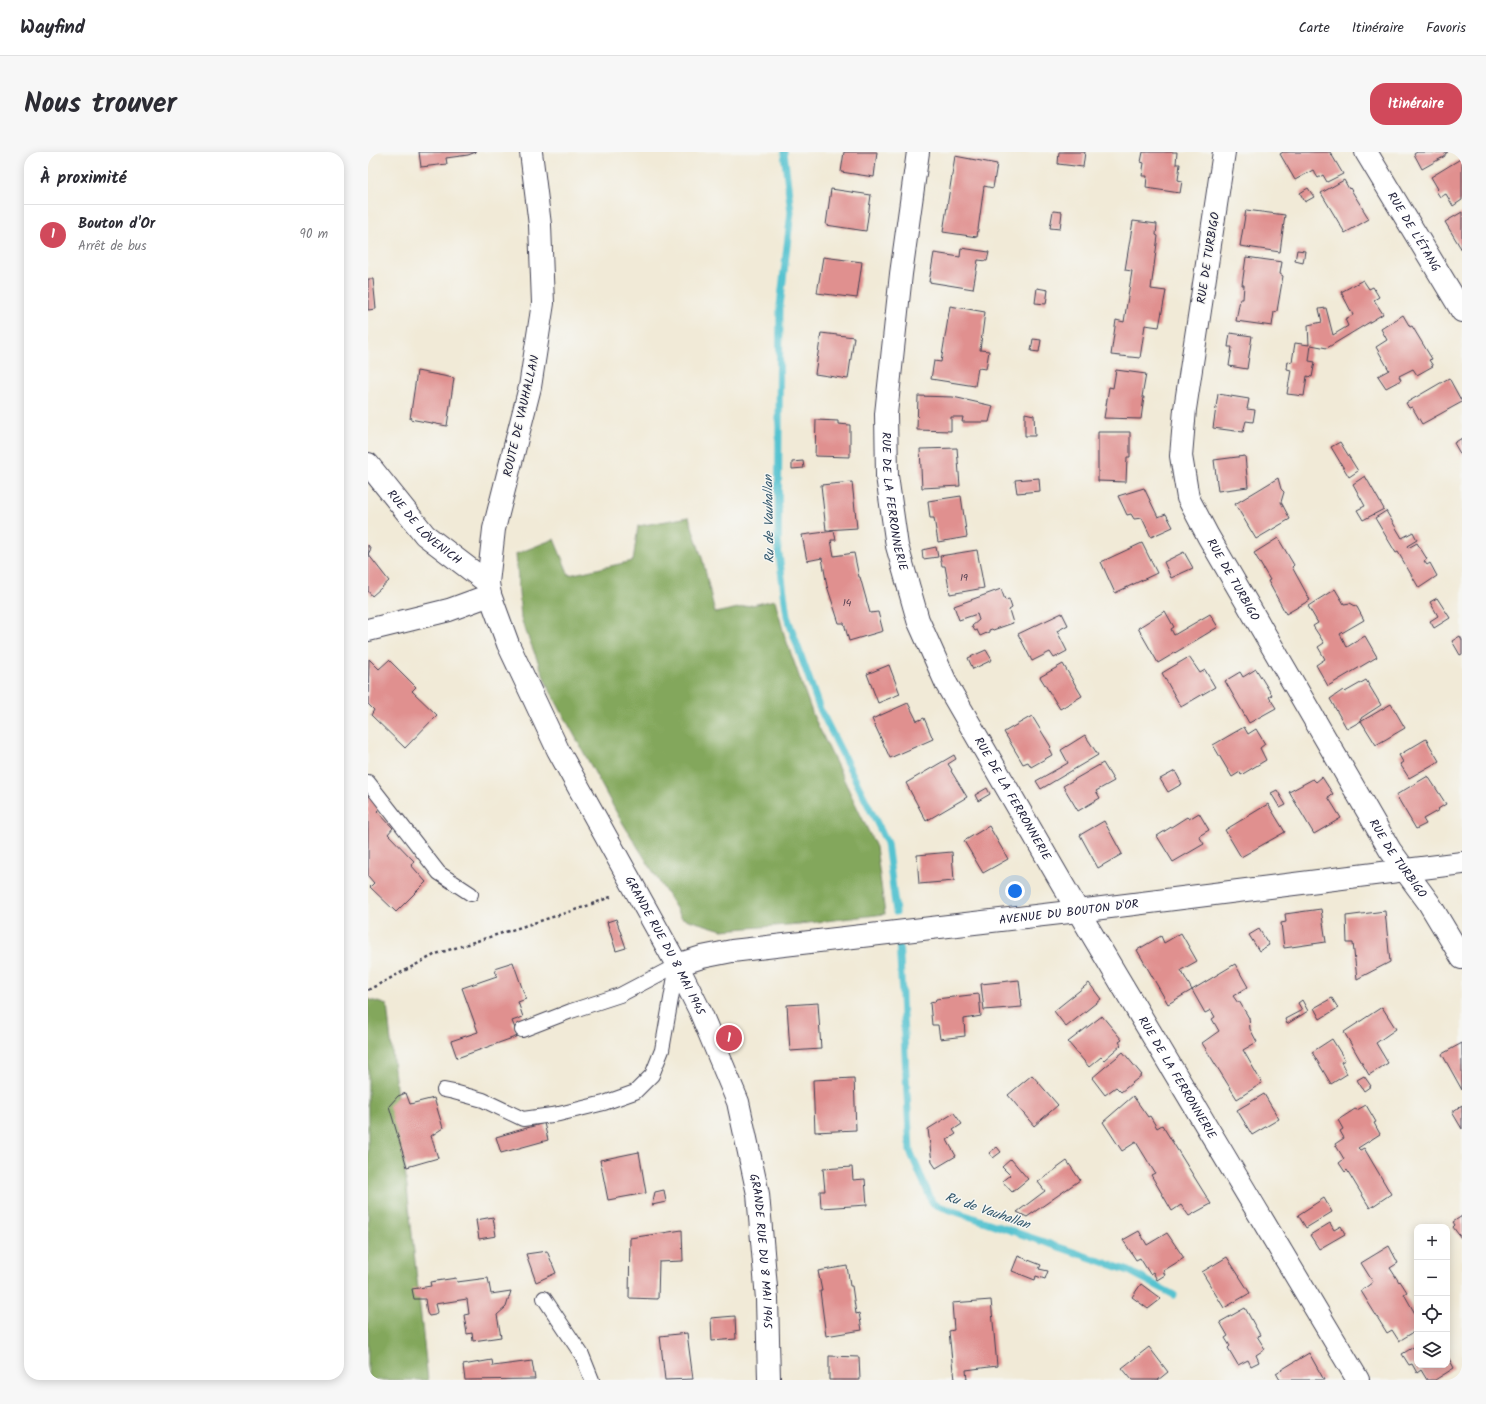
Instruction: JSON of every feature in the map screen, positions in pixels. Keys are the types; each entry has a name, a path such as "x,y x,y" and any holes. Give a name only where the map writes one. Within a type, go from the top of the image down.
{"street":[{"name":"ROUTE DE VAUHALLAN","path":"489,589 494,529 530,386 543,303 540,225 531,152"},
{"name":"RUE DE LA FERRONNERIE","path":"918,152 900,274 886,414 887,476 897,546 918,620 947,685 1078,910 1358,1380"},
{"name":"RUE DE TURBIGO","path":"1224,152 1185,409 1181,456 1188,498 1212,543 1386,843 1429,903 1462,958"},
{"name":"RUE DE L'ÉTANG","path":"1366,152 1462,311"},
{"name":"RUE DE LÖVENICH","path":"368,464 425,535 489,589"},
{"path":"368,630 449,610 489,589"},
{"name":"GRANDE RUE DU 8 MAI 1945","path":"489,589 508,644 558,750 677,965 700,1011 738,1102 758,1194 767,1299 768,1380"},
{"name":"AVENUE DU BOUTON D'OR","path":"677,965 702,957 732,951 1462,862"}],"lane":[{"path":"368,782 439,873 471,894"},
{"path":"522,1030 571,1011 620,995 677,965"},
{"path":"444,1090 483,1100 523,1119 559,1114 604,1104 635,1092 652,1075 662,1050 677,965"},
{"path":"544,1298 582,1355 592,1380"}],"path":[{"path":"368,990 436,954 584,907 634,889"}],"green space":[{"path":"689,517 703,561 715,613 775,600 784,634 813,715 876,847 885,914 800,924 722,930 682,918 619,817 548,687 521,619 516,554 554,539 569,575 633,561 638,526"},
{"path":"368,999 387,1005 428,1380 368,1380"}],"building":[{"path":"419,152 476,152 468,155 446,158 447,164 421,167"},
{"path":"844,152 877,152 874,177 841,172"},
{"path":"1059,152 1085,152 1083,167 1058,164"},
{"path":"1143,152 1177,152 1176,164 1180,164 1178,180 1182,181 1180,193 1146,188 1147,176 1142,176 1144,163 1141,162"},
{"path":"1283,152 1330,152 1343,174 1327,182 1323,175 1318,178 1313,170 1295,180 1280,154"},
{"path":"1417,152 1448,152 1445,156 1422,169 1414,154"},
{"path":"955,156 997,164 993,188 984,186 977,237 943,232"},
{"path":"1462,158 1462,200 1453,206 1446,194 1440,197 1436,191 1438,189 1431,177"},
{"path":"1344,180 1369,219 1345,233 1321,193"},
{"path":"1308,188 1314,197 1305,202 1300,193"},
{"path":"831,189 871,195 866,231 826,225"},
{"path":"1246,210 1285,215 1280,252 1240,246"},
{"path":"1053,211 1062,212 1060,229 1050,228"},
{"path":"1462,212 1462,250 1445,222"},
{"path":"1133,221 1157,224 1156,235 1158,236 1151,289 1166,291 1159,327 1145,325 1140,358 1111,355 1116,320 1124,322 1132,271 1125,270"},
{"path":"961,248 989,252 987,261 978,260 973,289 929,282 934,253 960,257"},
{"path":"1297,250 1305,251 1303,263 1295,261"},
{"path":"823,257 862,262 857,298 817,293"},
{"path":"1246,257 1282,262 1280,274 1283,276 1277,311 1274,312 1272,326 1236,321 1240,299 1243,299 1244,285 1242,285"},
{"path":"368,279 373,279 376,309 368,310"},
{"path":"1363,280 1369,289 1373,287 1379,297 1374,300 1383,314 1327,348 1311,345 1309,361 1315,362 1312,377 1307,376 1304,396 1287,394 1291,370 1287,369 1288,361 1292,362 1295,343 1309,345 1308,325 1322,322 1319,309 1326,308 1333,335 1348,326 1345,319 1353,315 1341,292"},
{"path":"1037,288 1048,290 1046,304 1035,303"},
{"path":"950,306 985,312 980,350 989,351 986,369 978,368 975,386 931,379 934,361 941,362"},
{"path":"1403,315 1410,327 1412,326 1432,359 1429,360 1433,366 1417,375 1413,369 1399,376 1401,380 1386,388 1378,376 1389,370 1376,347 1387,340 1381,329"},
{"path":"821,333 854,337 848,379 815,374"},
{"path":"1230,333 1252,336 1247,369 1229,366 1232,347 1228,347"},
{"path":"1033,339 1041,340 1039,352 1031,351"},
{"path":"1116,370 1146,374 1142,397 1144,397 1141,419 1104,418 1109,387 1113,388"},
{"path":"417,371 454,378 447,426 410,419"},
{"path":"1449,378 1462,402 1422,424 1412,407 1409,408 1406,403"},
{"path":"1218,394 1249,399 1247,409 1255,410 1253,422 1246,421 1243,432 1213,428"},
{"path":"918,396 953,397 993,406 989,422 962,422 963,417 951,417 951,431 917,430"},
{"path":"1025,413 1034,415 1035,436 1025,436"},
{"path":"816,420 838,421 838,424 850,425 850,457 815,456"},
{"path":"1098,432 1130,432 1130,457 1127,457 1126,482 1098,481"},
{"path":"1462,438 1462,457 1454,443"},
{"path":"1340,442 1358,471 1349,477 1331,447"},
{"path":"957,448 960,486 922,488 920,449"},
{"path":"1245,456 1248,487 1218,491 1214,460"},
{"path":"803,461 804,468 792,469 792,462"},
{"path":"1365,476 1384,509 1363,520 1357,510 1365,506 1353,484"},
{"path":"1039,478 1040,491 1017,493 1015,480"},
{"path":"1278,478 1281,489 1284,492 1281,502 1290,519 1256,539 1235,504"},
{"path":"852,482 857,528 826,530 821,485"},
{"path":"1144,488 1158,517 1166,514 1173,527 1151,537 1142,518 1134,519 1131,514 1127,515 1118,496"},
{"path":"961,496 967,537 938,542 934,518 930,518 928,501"},
{"path":"1386,511 1402,538 1413,532 1417,540 1407,546 1408,548 1417,543 1427,559 1424,561 1427,565 1430,563 1437,576 1419,588 1398,552 1396,553 1375,518"},
{"path":"834,531 836,540 831,540 834,556 854,553 859,577 870,613 878,612 883,631 849,641 844,623 839,623 827,586 822,558 807,561 802,535"},
{"path":"1278,538 1294,565 1292,567 1310,600 1286,614 1268,581 1270,580 1254,553"},
{"path":"1142,543 1157,573 1115,593 1101,562"},
{"path":"368,545 371,549 368,554"},
{"path":"936,547 938,557 923,559 922,550"},
{"path":"977,550 984,588 950,594 945,566 942,566 940,556"},
{"path":"1184,552 1193,568 1171,578 1164,562"},
{"path":"368,554 389,581 372,596 368,591"},
{"path":"1001,589 1005,600 1009,599 1012,608 1009,610 1013,623 989,630 989,632 980,636 977,630 975,631 972,626 979,620 977,614 959,620 954,606"},
{"path":"1335,589 1344,604 1350,603 1357,607 1364,620 1340,634 1347,647 1365,636 1377,657 1328,686 1316,665 1325,659 1318,647 1324,643 1313,626 1318,623 1308,606"},
{"path":"1437,598 1450,618 1434,628 1430,621 1438,616 1430,602"},
{"path":"1165,611 1174,627 1171,629 1174,635 1210,614 1218,627 1158,663 1138,628"},
{"path":"1062,613 1068,625 1057,631 1067,651 1054,658 1050,652 1032,661 1018,634"},
{"path":"1460,636 1462,640 1462,654 1460,655 1452,641"},
{"path":"986,650 992,660 973,669 968,658"},
{"path":"1189,657 1200,673 1205,670 1215,687 1181,707 1162,673"},
{"path":"369,659 379,669 389,660 416,687 412,691 437,715 405,748 371,715 374,710 368,704"},
{"path":"1063,664 1082,696 1060,709 1040,677"},
{"path":"889,665 900,694 878,703 867,674"},
{"path":"1256,669 1272,695 1269,697 1276,708 1249,723 1225,681 1240,672 1243,677"},
{"path":"1366,680 1381,705 1361,718 1362,721 1391,704 1405,728 1376,745 1361,721 1347,729 1330,699 1343,690 1345,692"},
{"path":"908,703 917,721 924,718 933,739 890,758 872,719"},
{"path":"1032,716 1051,747 1049,749 1052,755 1031,767 1028,762 1023,764 1004,732"},
{"path":"1244,727 1248,734 1256,729 1265,744 1260,748 1266,760 1241,775 1240,772 1232,777 1213,745"},
{"path":"1085,735 1098,755 1041,789 1036,781 1068,763 1061,750"},
{"path":"1426,739 1439,761 1409,778 1400,764 1403,762 1399,755"},
{"path":"954,755 956,759 948,764 967,797 926,821 906,783"},
{"path":"1103,763 1114,781 1096,791 1100,798 1078,811 1063,786"},
{"path":"1175,771 1182,784 1168,792 1160,779"},
{"path":"1428,776 1446,804 1438,809 1439,810 1423,819 1426,824 1416,829 1396,795"},
{"path":"1322,777 1333,794 1328,797 1341,818 1314,834 1289,792 1313,779 1316,782"},
{"path":"987,788 990,794 978,801 975,795"},
{"path":"1277,790 1286,805 1280,808 1271,793"},
{"path":"368,794 381,807 377,811 393,828 388,834 414,861 411,865 426,882 396,912 370,887 374,883 368,876"},
{"path":"1268,804 1285,832 1241,857 1225,830"},
{"path":"1199,813 1209,830 1199,836 1204,844 1173,862 1157,836 1187,817 1189,819"},
{"path":"1104,821 1122,854 1098,868 1080,835"},
{"path":"989,826 1008,859 983,873 964,841"},
{"path":"952,852 954,881 919,884 917,855"},
{"path":"1321,909 1326,942 1284,948 1281,923 1286,922 1285,914"},
{"path":"1385,911 1390,962 1357,979 1353,943 1347,943 1346,916"},
{"path":"616,919 626,948 616,951 607,922"},
{"path":"1259,929 1269,945 1259,951 1249,935"},
{"path":"1181,933 1197,961 1181,970 1192,990 1168,1004 1137,950 1161,936 1164,943"},
{"path":"513,962 526,999 518,1002 523,1017 512,1021 518,1036 457,1058 451,1041 478,1032 462,988 497,976 494,968"},
{"path":"1235,964 1248,987 1233,996 1238,1003 1239,1001 1249,1018 1250,1029 1257,1042 1243,1050 1262,1083 1237,1099 1202,1043 1219,1031 1212,1019 1215,1017 1211,1010 1205,1013 1192,990"},
{"path":"1019,980 1022,1007 984,1010 981,984"},
{"path":"1089,983 1101,999 1066,1027 1054,1011"},
{"path":"979,994 981,1016 964,1019 965,1036 940,1039 938,1025 932,1025 930,1003 935,1002 936,999"},
{"path":"1332,998 1338,1008 1320,1019 1314,1008"},
{"path":"1302,1000 1308,1011 1287,1024 1285,1019 1302,1010 1298,1003"},
{"path":"818,1003 821,1049 790,1051 787,1005"},
{"path":"1382,1007 1396,1029 1376,1043 1388,1063 1369,1075 1344,1032"},
{"path":"1102,1016 1122,1040 1119,1042 1121,1045 1104,1060 1101,1057 1089,1067 1068,1042"},
{"path":"1332,1039 1345,1060 1341,1062 1347,1074 1331,1084 1312,1052"},
{"path":"1462,1043 1462,1090 1442,1054"},
{"path":"1123,1052 1142,1075 1121,1092 1116,1087 1105,1095 1092,1078"},
{"path":"1032,1075 1058,1105 1034,1126 1008,1095"},
{"path":"1364,1076 1371,1086 1364,1091 1357,1080"},
{"path":"854,1078 856,1130 815,1132 813,1080"},
{"path":"406,1093 410,1104 434,1098 443,1128 431,1136 438,1158 407,1167 389,1106 398,1096"},
{"path":"1264,1094 1279,1119 1252,1135 1237,1110"},
{"path":"1133,1096 1148,1117 1150,1116 1157,1128 1162,1125 1211,1204 1189,1216 1181,1205 1172,1211 1151,1175 1155,1173 1136,1142 1122,1151 1103,1122"},
{"path":"1366,1105 1376,1122 1374,1123 1380,1134 1358,1148 1360,1150 1364,1148 1391,1194 1370,1208 1347,1170 1345,1172 1339,1163 1344,1159 1335,1144 1344,1138 1340,1131 1343,1129 1338,1120 1355,1109 1357,1110"},
{"path":"1462,1105 1462,1129 1452,1112"},
{"path":"954,1113 962,1124 953,1130 956,1134 947,1140 956,1156 936,1168 932,1162 928,1129"},
{"path":"544,1123 548,1140 501,1153 496,1137"},
{"path":"997,1147 1001,1152 993,1158 989,1153"},
{"path":"639,1152 646,1193 608,1200 600,1160"},
{"path":"1011,1159 1028,1179 1012,1192 1002,1181 1010,1175 1002,1167"},
{"path":"1067,1161 1080,1180 1027,1217 1017,1212 1045,1191 1038,1182"},
{"path":"852,1167 853,1180 865,1179 867,1205 821,1208 820,1191 825,1191 823,1169"},
{"path":"664,1190 666,1202 652,1205 655,1192"},
{"path":"1324,1198 1332,1212 1306,1228 1298,1215"},
{"path":"1462,1216 1461,1238 1453,1227 1455,1225 1453,1222"},
{"path":"493,1217 496,1236 479,1239 476,1220"},
{"path":"1330,1223 1334,1230 1341,1226 1345,1234 1319,1249 1310,1235"},
{"path":"682,1230 683,1261 659,1262 658,1299 629,1298 630,1238"},
{"path":"1139,1231 1147,1245 1167,1233 1184,1258 1163,1271 1165,1275 1157,1280 1153,1272 1150,1274 1140,1258 1136,1260 1123,1240"},
{"path":"1389,1246 1398,1263 1390,1268 1407,1292 1404,1294 1414,1312 1414,1332 1399,1341 1392,1330 1387,1333 1361,1291 1373,1282 1361,1263"},
{"path":"547,1251 556,1273 536,1282 526,1254"},
{"path":"1018,1256 1041,1265 1039,1269 1048,1271 1045,1279 1036,1276 1035,1280 1012,1271"},
{"path":"1227,1257 1250,1293 1224,1308 1202,1272"},
{"path":"847,1266 850,1286 852,1286 856,1314 859,1313 862,1330 826,1336 820,1291 822,1291 818,1271"},
{"path":"456,1278 457,1282 488,1278 491,1294 511,1291 506,1307 497,1315 501,1337 473,1341 472,1333 467,1334 464,1315 469,1314 467,1299 435,1304 437,1312 435,1315 429,1316 427,1313 425,1299 414,1299 412,1289 431,1286 430,1282"},
{"path":"1141,1284 1161,1299 1148,1309 1132,1297"},
{"path":"991,1300 997,1366 966,1370 967,1380 955,1380 949,1331 954,1330 952,1303"},
{"path":"1245,1308 1260,1335 1257,1336 1265,1349 1256,1355 1259,1362 1251,1366 1248,1360 1238,1365 1228,1348 1230,1346 1225,1338 1228,1336 1220,1322"},
{"path":"735,1316 736,1339 712,1341 711,1318"},
{"path":"687,1333 693,1379 665,1380 660,1336"},
{"path":"1149,1347 1168,1372 1158,1380 1132,1380 1122,1368"},
{"path":"1414,1347 1414,1368 1412,1364 1409,1365 1402,1354"},
{"path":"1309,1353 1324,1380 1280,1380 1276,1373"},
{"path":"829,1356 859,1357 860,1380 829,1380"},
{"path":"492,1360 493,1366 532,1361 535,1379 465,1380 463,1365"},
{"path":"1450,1361 1454,1368 1435,1380 1427,1380 1421,1370 1417,1373 1414,1368 1450,1368"}],"waterway":[{"name":"Ru de Vauhallan","path":"784,152 791,212 780,306 778,547 787,616 819,707 887,843 896,912"},
{"name":"Ru de Vauhallan","path":"899,939 910,1151 933,1204 1129,1271 1174,1295"}],"place":[{"name":"Bouton d'Or","path":"729,1038"}]}
